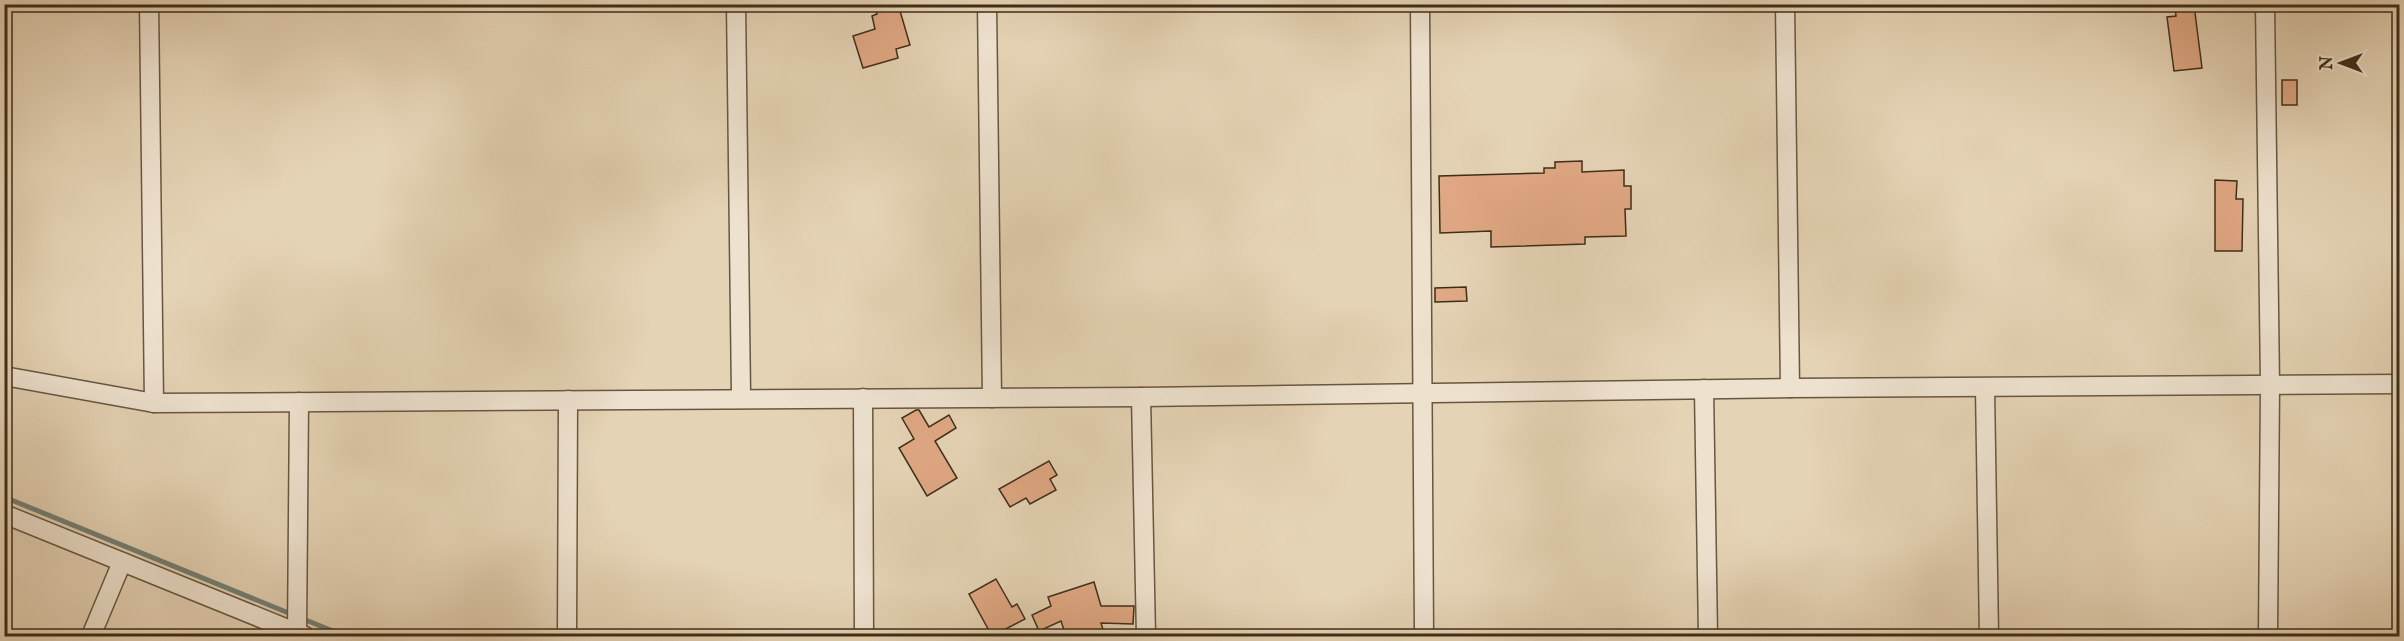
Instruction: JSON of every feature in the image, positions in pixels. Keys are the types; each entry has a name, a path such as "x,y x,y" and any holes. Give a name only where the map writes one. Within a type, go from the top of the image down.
{"street":[{"path":"149,4 154,403"},
{"path":"736,4 741,395 737,399"},
{"path":"987,4 992,398"},
{"path":"1420,4 1424,636"},
{"path":"1785,4 1790,388"},
{"path":"2265,4 2270,385 2268,636"},
{"path":"4,376 154,403 1141,397 1790,388 2400,384"},
{"path":"1985,388 1989,636"},
{"path":"1704,389 1708,636"},
{"path":"1141,397 1146,636"},
{"path":"863,398 864,636"},
{"path":"567,636 568,400"},
{"path":"4,514 300,636 299,402"},
{"path":"91,636 122,562"}],"building":[{"path":"874,4 898,4 910,45 896,49 898,58 863,68 853,36 875,29 872,16 877,14"},
{"path":"2194,5 2202,68 2174,71 2167,17 2176,16 2175,8"},
{"path":"2282,80 2297,80 2297,105 2282,105"},
{"path":"1582,161 1582,172 1624,170 1624,186 1631,186 1631,209 1625,209 1626,236 1585,237 1585,244 1491,247 1491,231 1440,233 1439,176 1544,173 1544,168 1555,168 1555,162"},
{"path":"2215,180 2237,181 2236,199 2243,199 2242,251 2215,251"},
{"path":"1466,287 1467,301 1435,302 1435,288"},
{"path":"919,410 929,427 949,415 956,428 935,441 957,478 927,496 899,448 914,439 902,418"},
{"path":"1049,461 1057,475 1050,479 1056,490 1030,504 1026,498 1010,507 999,489"},
{"path":"996,579 1012,607 1017,604 1025,619 992,636 969,594"},
{"path":"1094,582 1101,606 1134,606 1133,624 1101,623 1105,636 1066,636 1061,621 1039,631 1032,615 1051,606 1048,597"}],"waterway":[{"path":"4,497 345,636"}]}
